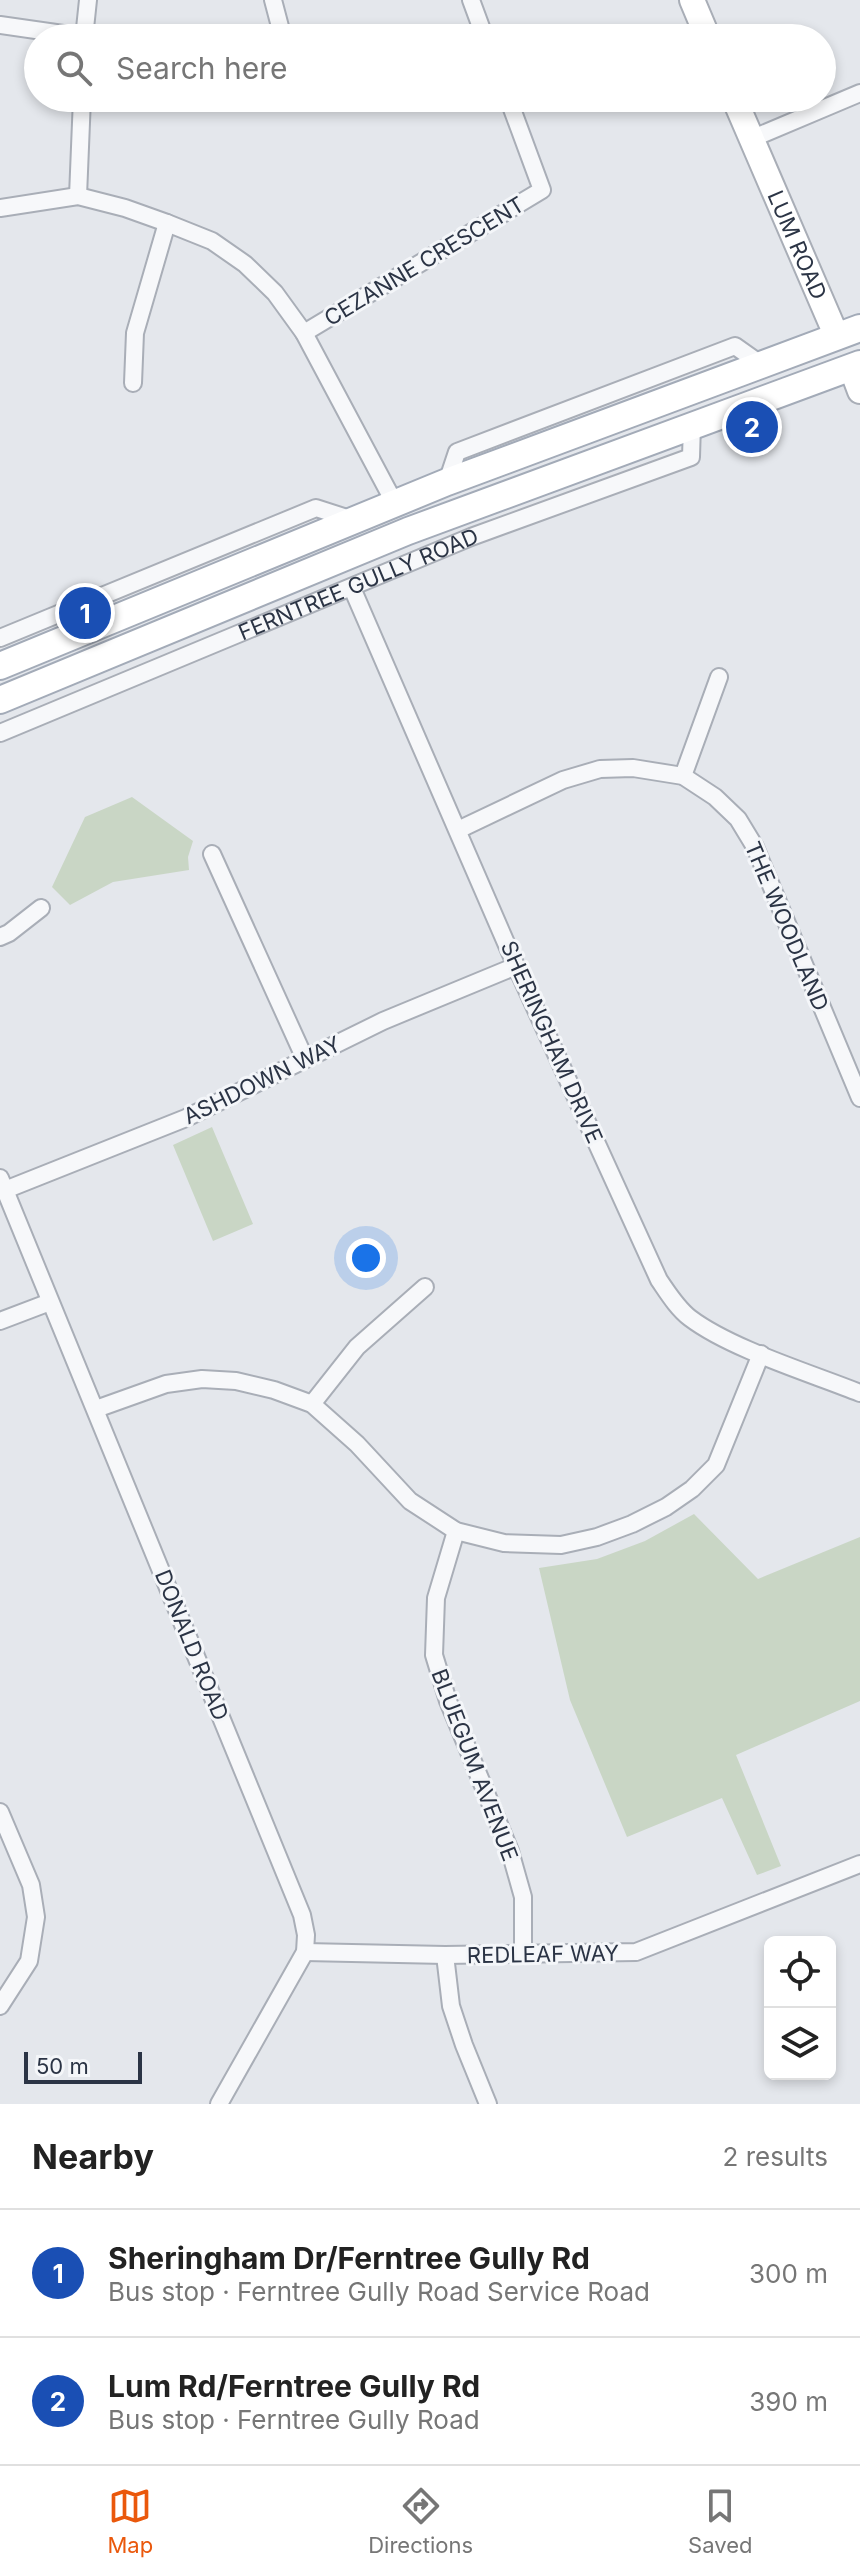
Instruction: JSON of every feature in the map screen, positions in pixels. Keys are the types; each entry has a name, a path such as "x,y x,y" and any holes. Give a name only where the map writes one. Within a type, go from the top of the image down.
{"main road":[{"path":"2,652 848,333"},
{"name":"LUM ROAD","path":"848,333 857,374"},
{"name":"FERNTREE GULLY ROAD","path":"0,700 408,531 692,424 857,374"},
{"path":"681,396 692,424"},
{"path":"394,502 408,531"}],"street":[{"path":"85,24 88,0"},
{"path":"273,0 279,24"},
{"path":"471,0 480,24"},
{"path":"692,0 702,24"},
{"path":"0,25 24,28"},
{"path":"836,103 860,93"},
{"path":"78,196 81,112"},
{"name":"CEZANNE CRESCENT","path":"304,333 542,190 513,112"},
{"name":"LUM ROAD","path":"740,112 848,333"},
{"path":"751,139 815,112"},
{"path":"0,208 78,196 125,208 212,241 245,264 275,293 304,333 394,502"},
{"path":"133,383 135,333 167,223"},
{"path":"447,482 457,452 735,346 762,365"},
{"name":"FERNTREE GULLY ROAD","path":"0,733 471,537 691,457 692,424"},
{"name":"SHERINGHAM DRIVE","path":"352,588 516,966 659,1280 674,1302 716,1334 860,1393"},
{"path":"683,776 719,677"},
{"name":"THE WOODLAND","path":"458,830 563,780 600,769 633,768 683,776 715,797 738,819 755,847 860,1098"},
{"path":"212,854 305,1059"},
{"path":"0,937 41,908"},
{"name":"ASHDOWN WAY","path":"2,1184 186,1118 383,1021 516,966"},
{"name":"DONALD ROAD","path":"2,1184 302,1915 305,1952"},
{"path":"312,1404 357,1347 425,1287"},
{"path":"0,1321 50,1302"},
{"path":"96,1409 166,1384 202,1379 248,1384 312,1404 357,1444 410,1501 456,1531 504,1543 561,1545 597,1537 632,1524 666,1507 692,1489 716,1465 761,1354"},
{"name":"BLUEGUM AVENUE","path":"456,1531 436,1598 434,1655 448,1701 510,1851 523,1897 523,1952"},
{"path":"0,1812 31,1885 36,1917 29,1961 0,2006"},
{"name":"REDLEAF WAY","path":"305,1952 445,1955 636,1952 860,1864"},
{"path":"219,2104 305,1952"},
{"path":"445,1955 451,2006 488,2104"}],"path":[{"path":"767,421 773,438"}],"green space":[{"path":"132,797 193,841 188,857 189,870 113,882 70,905 52,887 85,817"},
{"path":"212,1127 253,1224 213,1241 173,1145"},
{"path":"694,1514 758,1579 860,1537 860,1701 736,1755 781,1866 757,1875 722,1798 627,1837 570,1700 539,1568 597,1559 645,1541"}],"place":[{"name":"Lum Rd/Ferntree Gully Rd","path":"752,427"},
{"name":"Sheringham Dr/Ferntree Gully Rd","path":"85,613"}]}
